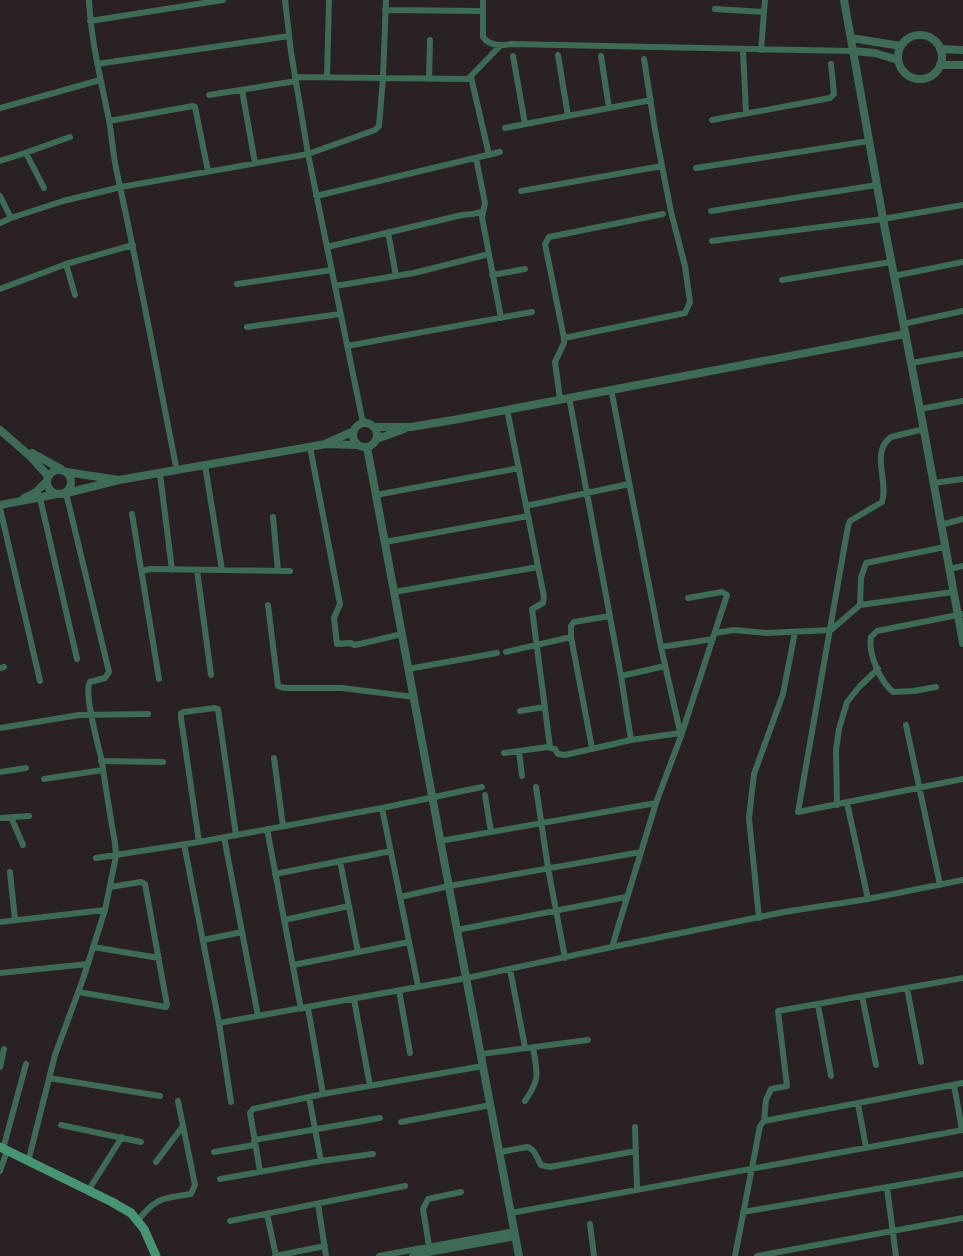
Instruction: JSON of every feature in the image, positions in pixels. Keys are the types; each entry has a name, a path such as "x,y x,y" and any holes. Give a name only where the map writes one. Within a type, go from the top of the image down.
{"main road":[{"path":"4,1149 122,1208 138,1220 149,1237 156,1256"}],"street":[{"path":"89,0 96,64 109,121 117,172 177,471"},
{"path":"90,21 224,0"},
{"path":"286,0 288,36 308,154 363,424"},
{"path":"327,77 329,0"},
{"path":"0,223 63,201 121,187 308,154 376,130 379,126 383,78 386,0"},
{"path":"483,0 483,37 486,42 500,46 511,44 853,51 875,53 898,60"},
{"path":"761,50 765,0"},
{"path":"844,0 953,592 960,615 963,643"},
{"path":"715,9 764,12"},
{"path":"385,10 483,11"},
{"path":"96,64 288,36"},
{"path":"925,36 936,43 940,49 942,54 940,65 933,75 921,79 908,76 898,60 901,46 912,37 925,36"},
{"path":"851,38 901,46"},
{"path":"429,79 430,40"},
{"path":"209,95 295,79 327,77 468,79 500,46"},
{"path":"940,49 963,50"},
{"path":"743,50 746,113"},
{"path":"558,55 568,116"},
{"path":"513,56 525,124"},
{"path":"600,56 609,108"},
{"path":"564,338 685,313 690,302 685,266 671,212 662,166 644,59"},
{"path":"712,120 830,98 834,94 831,64"},
{"path":"940,65 963,64"},
{"path":"471,77 488,155"},
{"path":"0,108 100,80"},
{"path":"242,90 255,163"},
{"path":"506,128 650,100"},
{"path":"109,121 195,107 208,172"},
{"path":"0,160 70,137"},
{"path":"696,168 869,141"},
{"path":"316,196 500,152"},
{"path":"25,153 44,188"},
{"path":"476,158 485,203 482,217 501,318"},
{"path":"521,191 662,166"},
{"path":"711,211 877,185"},
{"path":"0,196 11,218"},
{"path":"712,241 883,219 963,204"},
{"path":"327,247 473,214 483,210"},
{"path":"560,399 555,362 564,343 564,338 545,244 546,240 549,237 663,214"},
{"path":"388,232 396,276"},
{"path":"0,289 66,264 133,245"},
{"path":"335,286 396,276 489,254"},
{"path":"782,280 891,262"},
{"path":"66,264 75,295"},
{"path":"894,276 963,264"},
{"path":"492,275 525,269"},
{"path":"237,284 332,270"},
{"path":"903,324 963,311"},
{"path":"347,346 532,312"},
{"path":"247,328 340,314"},
{"path":"13,502 62,494 118,480 326,444 367,447 377,439 411,427 905,334"},
{"path":"911,363 963,354"},
{"path":"611,389 680,735"},
{"path":"569,397 621,676 631,740"},
{"path":"920,409 963,401"},
{"path":"507,409 544,599 543,603 534,606 532,609 550,747"},
{"path":"326,444 354,431 356,427 363,424 374,427 411,427"},
{"path":"374,427 377,439"},
{"path":"924,429 890,437 882,447 880,450 884,499 875,508 850,521 848,526 798,812 963,779"},
{"path":"0,430 41,466 47,479 49,490 62,494"},
{"path":"354,431 354,438 358,445"},
{"path":"310,447 340,604 334,618 337,644 350,643 354,645 402,634"},
{"path":"367,447 519,1256"},
{"path":"21,448 70,475 71,483 69,488 62,494"},
{"path":"204,465 222,570"},
{"path":"376,495 519,468"},
{"path":"40,681 0,506 36,492 52,471 63,470 118,480"},
{"path":"160,474 172,570"},
{"path":"934,483 963,479"},
{"path":"526,506 629,484"},
{"path":"28,1162 57,1050 105,910 116,856 102,761 91,715 88,684 105,678 109,672 62,494"},
{"path":"40,498 77,659"},
{"path":"132,514 159,679"},
{"path":"385,542 528,516"},
{"path":"273,517 278,571"},
{"path":"941,525 963,519"},
{"path":"860,605 861,578 866,563 945,547"},
{"path":"949,569 963,566"},
{"path":"394,592 538,567"},
{"path":"197,570 211,674"},
{"path":"142,571 290,571"},
{"path":"612,947 656,803 727,598 726,593 718,592 688,598"},
{"path":"661,647 734,630 766,633 830,630 860,605 953,592"},
{"path":"268,605 278,686 285,688 342,688 414,697"},
{"path":"936,687 893,692 886,685 878,669 869,646 870,637 878,631 960,615"},
{"path":"592,748 572,637 572,623 610,616"},
{"path":"759,918 750,818 754,774 783,694 795,632"},
{"path":"506,652 572,637"},
{"path":"408,669 496,653"},
{"path":"621,676 665,666"},
{"path":"838,805 836,750 839,729 847,702 859,687 878,669"},
{"path":"520,711 544,707"},
{"path":"199,842 180,718 184,712 215,708 218,710 236,835"},
{"path":"0,728 79,715 148,714"},
{"path":"906,725 940,885"},
{"path":"504,753 550,747 561,755 631,740 680,735"},
{"path":"518,751 522,776"},
{"path":"274,758 283,826"},
{"path":"102,761 163,762"},
{"path":"0,772 26,768"},
{"path":"44,779 103,770"},
{"path":"536,787 540,824 565,958"},
{"path":"96,858 199,842 482,788"},
{"path":"485,795 491,832"},
{"path":"440,841 656,803"},
{"path":"847,803 868,900"},
{"path":"382,808 418,986"},
{"path":"0,818 29,816"},
{"path":"11,817 23,845"},
{"path":"267,829 293,965 305,1008 323,1094"},
{"path":"224,837 258,1016"},
{"path":"184,844 219,1023 231,1102"},
{"path":"275,874 391,851"},
{"path":"400,897 449,886 640,852"},
{"path":"340,861 358,952"},
{"path":"10,872 15,920"},
{"path":"219,1023 467,978 784,912 868,900 963,880"},
{"path":"78,992 166,1007 167,1003 145,884 141,882 110,887"},
{"path":"457,930 626,897"},
{"path":"284,920 348,906"},
{"path":"0,922 105,910"},
{"path":"203,940 242,932"},
{"path":"293,965 409,942"},
{"path":"93,947 159,958"},
{"path":"0,973 88,964"},
{"path":"510,969 525,1047"},
{"path":"734,1256 760,1126 764,1121 766,1100 771,1089 787,1086 778,1011 963,978"},
{"path":"907,988 921,1062"},
{"path":"399,990 410,1053"},
{"path":"862,996 876,1065"},
{"path":"354,999 370,1086"},
{"path":"818,1005 831,1076"},
{"path":"481,1054 588,1040"},
{"path":"525,1102 537,1081 533,1046"},
{"path":"0,1067 4,1049"},
{"path":"0,1171 26,1064"},
{"path":"260,1172 250,1110 323,1094 483,1066"},
{"path":"50,1078 160,1096"},
{"path":"764,1121 963,1083"},
{"path":"512,1212 962,1130 954,1085"},
{"path":"308,1097 320,1161"},
{"path":"138,1220 149,1207 159,1200 193,1193 195,1185 178,1101"},
{"path":"858,1104 866,1147"},
{"path":"401,1122 491,1105"},
{"path":"214,1152 315,1129 380,1118"},
{"path":"61,1125 141,1142"},
{"path":"156,1162 183,1126"},
{"path":"635,1127 638,1189"},
{"path":"88,1191 122,1137"},
{"path":"500,1152 527,1147 533,1150 541,1165 550,1167 636,1151"},
{"path":"220,1179 320,1161 373,1154"},
{"path":"743,1212 963,1174"},
{"path":"230,1221 406,1186"},
{"path":"887,1188 896,1256"},
{"path":"429,1246 423,1208 424,1203 428,1199 461,1192"},
{"path":"318,1204 326,1256"},
{"path":"267,1214 276,1256 325,1246"},
{"path":"757,1256 963,1218"},
{"path":"590,1224 594,1256"},
{"path":"379,1256 429,1246 516,1234"},
{"path":"412,1256 516,1234"}]}
